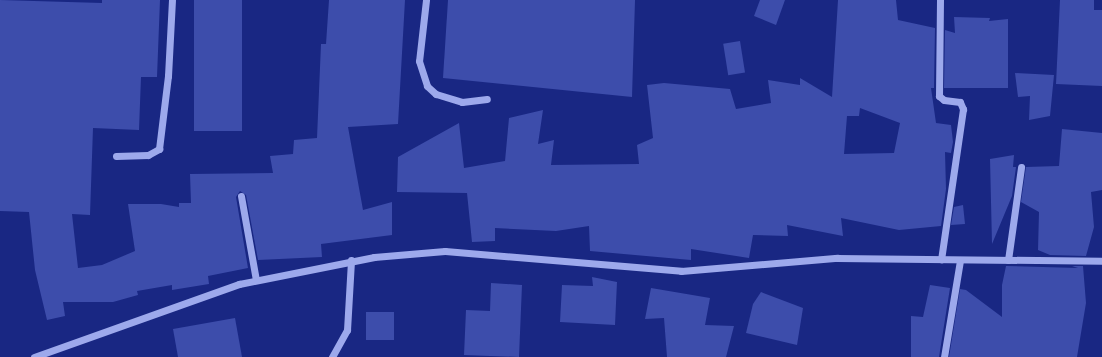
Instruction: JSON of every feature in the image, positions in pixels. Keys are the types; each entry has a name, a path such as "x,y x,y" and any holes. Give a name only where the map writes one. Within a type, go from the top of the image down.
{"street":[{"path":"116,156 148,155 159,149 168,76 172,0"},
{"path":"426,0 419,61 427,86 436,94 462,102 487,100"},
{"path":"940,0 939,96 944,100 960,102 963,109 941,259"},
{"path":"1008,260 1021,167"},
{"path":"241,196 256,280"},
{"path":"34,357 46,355 239,284 351,260 445,251 681,271 837,258 1102,261"},
{"path":"332,357 346,330 351,260"},
{"path":"944,357 960,260"}],"building":[{"path":"0,0 102,3 102,0 160,0 157,77 141,77 139,130 93,128 90,215 72,214 78,268 102,265 135,251 128,204 161,204 179,207 179,203 191,203 190,174 273,173 270,156 293,154 294,140 317,138 321,44 326,44 329,0 405,0 398,124 348,127 363,210 392,202 392,235 321,244 322,257 258,260 246,195 240,191 236,197 248,268 208,276 209,284 172,290 172,285 137,291 138,295 113,302 63,302 65,316 47,320 35,270 29,212 0,211"},
{"path":"194,0 242,0 242,131 194,131"},
{"path":"448,0 635,0 632,97 443,78"},
{"path":"760,0 785,0 776,25 754,16"},
{"path":"838,0 896,0 898,20 935,28 934,88 931,88 936,123 951,125 953,142 951,153 945,152 946,189 941,226 899,230 841,218 843,236 787,225 788,236 753,235 749,258 691,249 691,260 590,251 589,226 556,231 495,228 495,241 472,242 467,193 397,192 398,157 459,123 464,168 505,161 509,118 543,110 538,144 554,140 551,165 639,164 637,145 653,138 647,85 664,83 730,89 736,109 771,103 768,80 800,85 800,78 832,97","holes":["860,108 900,123 894,153 844,154 847,116 859,116"]},
{"path":"1060,0 1094,0 1094,10 1102,10 1102,86 1056,84"},
{"path":"954,17 990,18 989,21 1008,19 1008,88 944,88 945,30 955,33"},
{"path":"740,41 745,73 728,75 723,44"},
{"path":"1015,73 1054,75 1050,116 1029,120 1030,96 1018,97"},
{"path":"1062,129 1102,133 1102,190 1091,192 1094,227 1086,256 1050,255 1038,250 1039,212 1021,202 1026,167 1059,166"},
{"path":"1014,155 1013,167 1016,167 1012,196 992,244 990,159"},
{"path":"963,205 965,224 951,225 954,207"},
{"path":"1006,266 1078,268 1072,266 1083,266 1086,303 1077,357 949,357 960,289 966,290 1002,317 1002,285"},
{"path":"592,277 617,282 615,325 560,322 562,285 593,286"},
{"path":"491,283 522,285 519,357 464,355 466,310 490,311"},
{"path":"930,285 950,288 939,357 911,357 911,316 923,317"},
{"path":"651,288 710,298 705,325 734,326 726,357 667,357 664,318 645,319"},
{"path":"761,292 803,308 797,345 746,333 753,304"},
{"path":"366,312 394,312 394,340 366,340"},
{"path":"235,318 242,357 178,357 173,329"}]}
